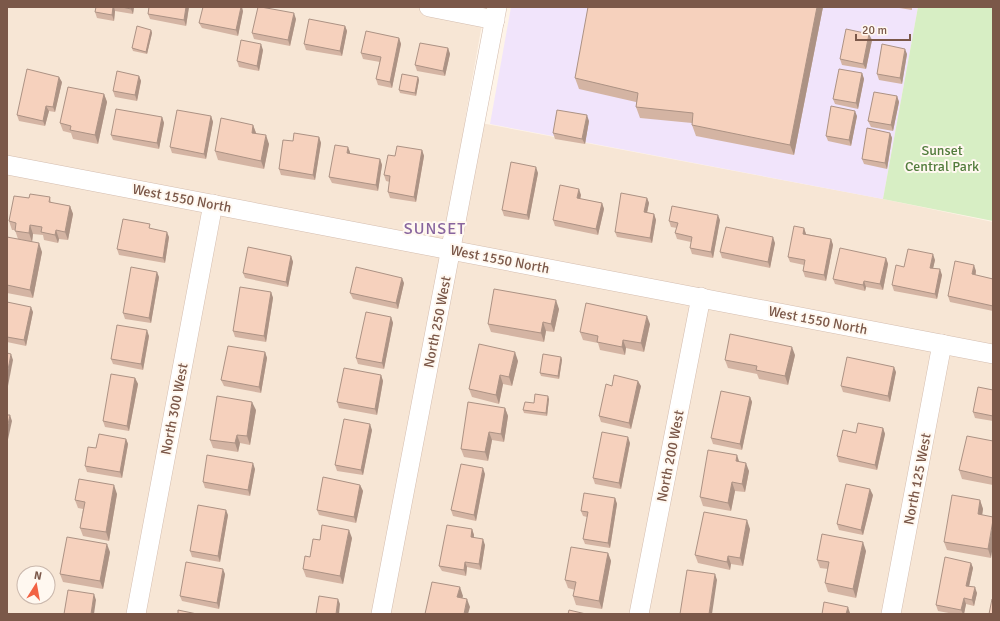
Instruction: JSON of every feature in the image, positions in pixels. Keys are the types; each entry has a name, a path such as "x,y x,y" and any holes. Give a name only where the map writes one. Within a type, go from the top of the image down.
{"street":[{"path":"429,7 496,13"},
{"name":"North 250 West","path":"381,614 496,13"},
{"name":"West 1550 North","path":"7,165 421,243 450,250 993,354"},
{"name":"North 300 West","path":"136,614 213,204"},
{"name":"North 200 West","path":"639,614 701,297"},
{"name":"North 125 West","path":"891,614 942,344"}],"shaded area":[{"path":"7,7 485,7 465,120 883,199 993,222 993,614 7,614"},
{"path":"511,7 918,7 883,199 490,124"}],"green space":[{"name":"Sunset Central Park","path":"918,7 993,7 993,221 883,199"}],"building":[{"path":"96,7 113,7 112,15 95,12"},
{"path":"149,7 186,7 184,20 148,14"},
{"path":"203,7 241,7 236,30 199,23"},
{"path":"258,7 294,13 288,40 252,33"},
{"path":"588,7 817,7 790,145 692,125 693,113 636,107 638,93 575,78"},
{"path":"309,19 345,26 340,51 304,44"},
{"path":"137,26 151,30 146,52 132,48"},
{"path":"846,29 869,34 863,64 840,59"},
{"path":"366,31 399,38 390,82 376,79 381,57 361,53"},
{"path":"241,40 261,44 257,66 237,61"},
{"path":"420,43 448,48 443,71 415,65"},
{"path":"882,44 905,49 900,78 877,74"},
{"path":"27,69 59,77 53,107 46,106 43,121 17,115"},
{"path":"839,69 862,73 856,103 833,99"},
{"path":"117,71 139,76 135,95 113,91"},
{"path":"402,74 418,77 415,93 399,90"},
{"path":"68,87 104,94 95,135 70,130 71,126 60,123"},
{"path":"874,92 897,96 891,125 868,121"},
{"path":"831,106 855,111 849,140 826,136"},
{"path":"116,109 162,117 157,143 111,135"},
{"path":"177,110 211,116 204,154 170,147"},
{"path":"557,110 587,115 582,139 553,133"},
{"path":"221,118 253,125 252,133 266,135 261,161 215,151"},
{"path":"867,128 890,133 885,163 862,159"},
{"path":"294,133 319,137 313,175 279,169 283,140 293,141"},
{"path":"335,145 348,147 347,153 380,159 376,185 329,177"},
{"path":"397,146 422,150 414,197 388,192 390,176 384,175 388,155 395,156"},
{"path":"511,162 536,167 527,215 502,210"},
{"path":"560,185 579,189 577,198 602,203 596,229 553,220"},
{"path":"621,193 647,198 644,212 654,214 650,238 615,232"},
{"path":"30,194 50,197 49,202 70,206 65,232 56,230 55,235 41,232 42,227 30,225 29,233 15,231 16,223 9,221 14,196 29,198"},
{"path":"672,206 718,215 711,252 690,248 692,237 675,233 678,223 669,221"},
{"path":"123,219 150,224 149,228 167,232 163,258 117,249"},
{"path":"794,226 804,228 803,234 831,239 824,275 803,271 805,260 788,257"},
{"path":"726,227 773,237 768,262 720,252"},
{"path":"7,237 39,243 30,290 7,285"},
{"path":"248,247 291,256 286,282 243,273"},
{"path":"840,248 886,258 880,284 864,281 863,285 833,279"},
{"path":"908,249 933,254 930,268 940,269 935,294 892,285 896,265 904,267"},
{"path":"955,261 974,265 972,274 993,279 993,306 948,296"},
{"path":"131,267 157,272 149,318 123,313"},
{"path":"356,267 402,278 396,303 350,293"},
{"path":"240,287 271,292 264,336 233,331"},
{"path":"494,289 556,300 551,324 543,322 541,333 488,324"},
{"path":"7,302 31,307 24,340 7,337"},
{"path":"586,303 647,316 641,343 623,340 622,347 597,342 598,336 580,332"},
{"path":"366,312 391,317 382,363 356,358"},
{"path":"117,325 147,330 141,364 111,359"},
{"path":"730,334 792,347 785,376 756,370 757,366 725,360"},
{"path":"479,344 515,352 509,377 500,375 496,395 469,389"},
{"path":"228,346 265,352 259,387 221,380"},
{"path":"7,353 11,354 7,375"},
{"path":"543,354 561,357 558,376 540,373"},
{"path":"847,357 894,367 888,396 841,386"},
{"path":"344,368 381,375 375,409 337,402"},
{"path":"111,374 135,378 127,426 103,421"},
{"path":"614,375 638,381 629,423 599,416 606,384 612,386"},
{"path":"978,387 993,390 993,416 973,412"},
{"path":"721,391 750,397 740,444 711,438"},
{"path":"535,394 548,396 546,413 523,410 525,402 534,403"},
{"path":"217,396 252,402 247,436 237,435 235,443 210,440"},
{"path":"468,402 505,408 501,434 489,432 485,452 461,449"},
{"path":"7,415 10,415 7,429"},
{"path":"344,419 370,424 361,470 335,465"},
{"path":"858,423 883,428 875,465 837,456 843,430 856,433"},
{"path":"602,432 628,437 619,483 593,478"},
{"path":"99,434 126,439 120,472 85,466 88,447 96,448"},
{"path":"967,436 993,441 993,478 959,470"},
{"path":"708,450 737,455 736,461 746,463 742,484 732,482 728,503 700,497"},
{"path":"207,455 253,463 248,490 203,482"},
{"path":"461,464 483,468 474,515 451,510"},
{"path":"323,477 360,485 354,517 317,510"},
{"path":"79,479 114,485 106,532 80,528 85,502 75,500"},
{"path":"846,484 870,489 861,530 837,524"},
{"path":"584,493 615,498 608,543 583,539 588,512 581,511"},
{"path":"952,495 980,500 978,514 993,517 988,549 944,542"},
{"path":"198,505 226,510 218,556 190,551"},
{"path":"704,512 747,520 740,558 728,556 727,562 695,555"},
{"path":"322,525 349,530 340,576 303,569 305,556 310,557 313,539 320,540"},
{"path":"447,525 472,529 471,537 483,539 479,564 465,562 464,570 439,566"},
{"path":"822,534 863,542 853,589 825,583 829,562 817,560"},
{"path":"67,537 107,544 100,581 60,574"},
{"path":"571,547 608,553 599,601 573,596 576,582 565,580"},
{"path":"945,557 971,563 966,586 975,587 972,600 964,598 961,610 936,605"},
{"path":"186,562 223,569 217,603 180,596"},
{"path":"687,570 715,574 709,614 680,614"},
{"path":"432,582 460,587 457,597 467,599 464,614 425,614"},
{"path":"68,590 94,594 91,614 64,614"},
{"path":"319,596 338,599 336,614 316,614"},
{"path":"992,599 993,614 989,614"},
{"path":"824,602 848,607 846,614 822,614"},
{"path":"178,610 197,614 178,614"},
{"path":"569,610 586,614 568,614"}],"district":[{"name":"SUNSET","path":"435,228"}]}
